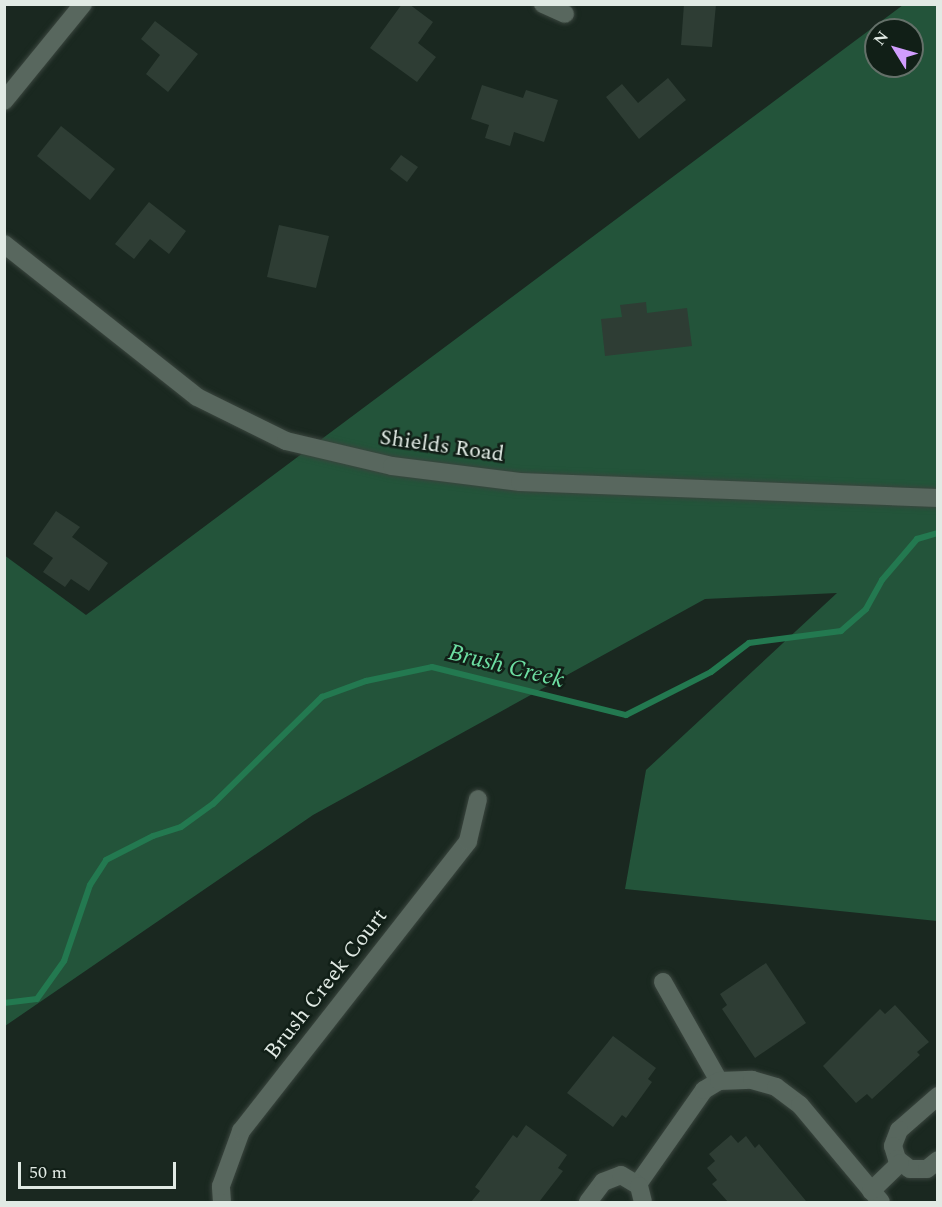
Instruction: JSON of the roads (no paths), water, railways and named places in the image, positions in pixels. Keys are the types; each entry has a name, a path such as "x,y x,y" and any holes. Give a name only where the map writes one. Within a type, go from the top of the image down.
{"street":[{"path":"4,101 83,4"},
{"path":"543,4 565,14"},
{"name":"Shields Road","path":"4,244 197,397 286,441 392,466 520,482 938,498"},
{"name":"Brush Creek Court","path":"222,1203 221,1186 241,1131 468,841 478,799"},
{"path":"663,982 719,1081"},
{"path":"638,1185 701,1094 719,1081 752,1080 784,1091 800,1105 876,1197 900,1163"},
{"path":"938,1096 896,1134 893,1149 900,1163 921,1170 938,1160"},
{"path":"588,1203 603,1182 614,1176 628,1177 638,1185 643,1203"}],"waterway":[{"name":"Brush Creek","path":"4,1003 37,999 64,961 90,885 106,860 153,836 181,827 213,804 322,697 366,681 432,667 626,715 711,672 749,643 841,631 866,609 882,580 917,539 938,533"}]}
